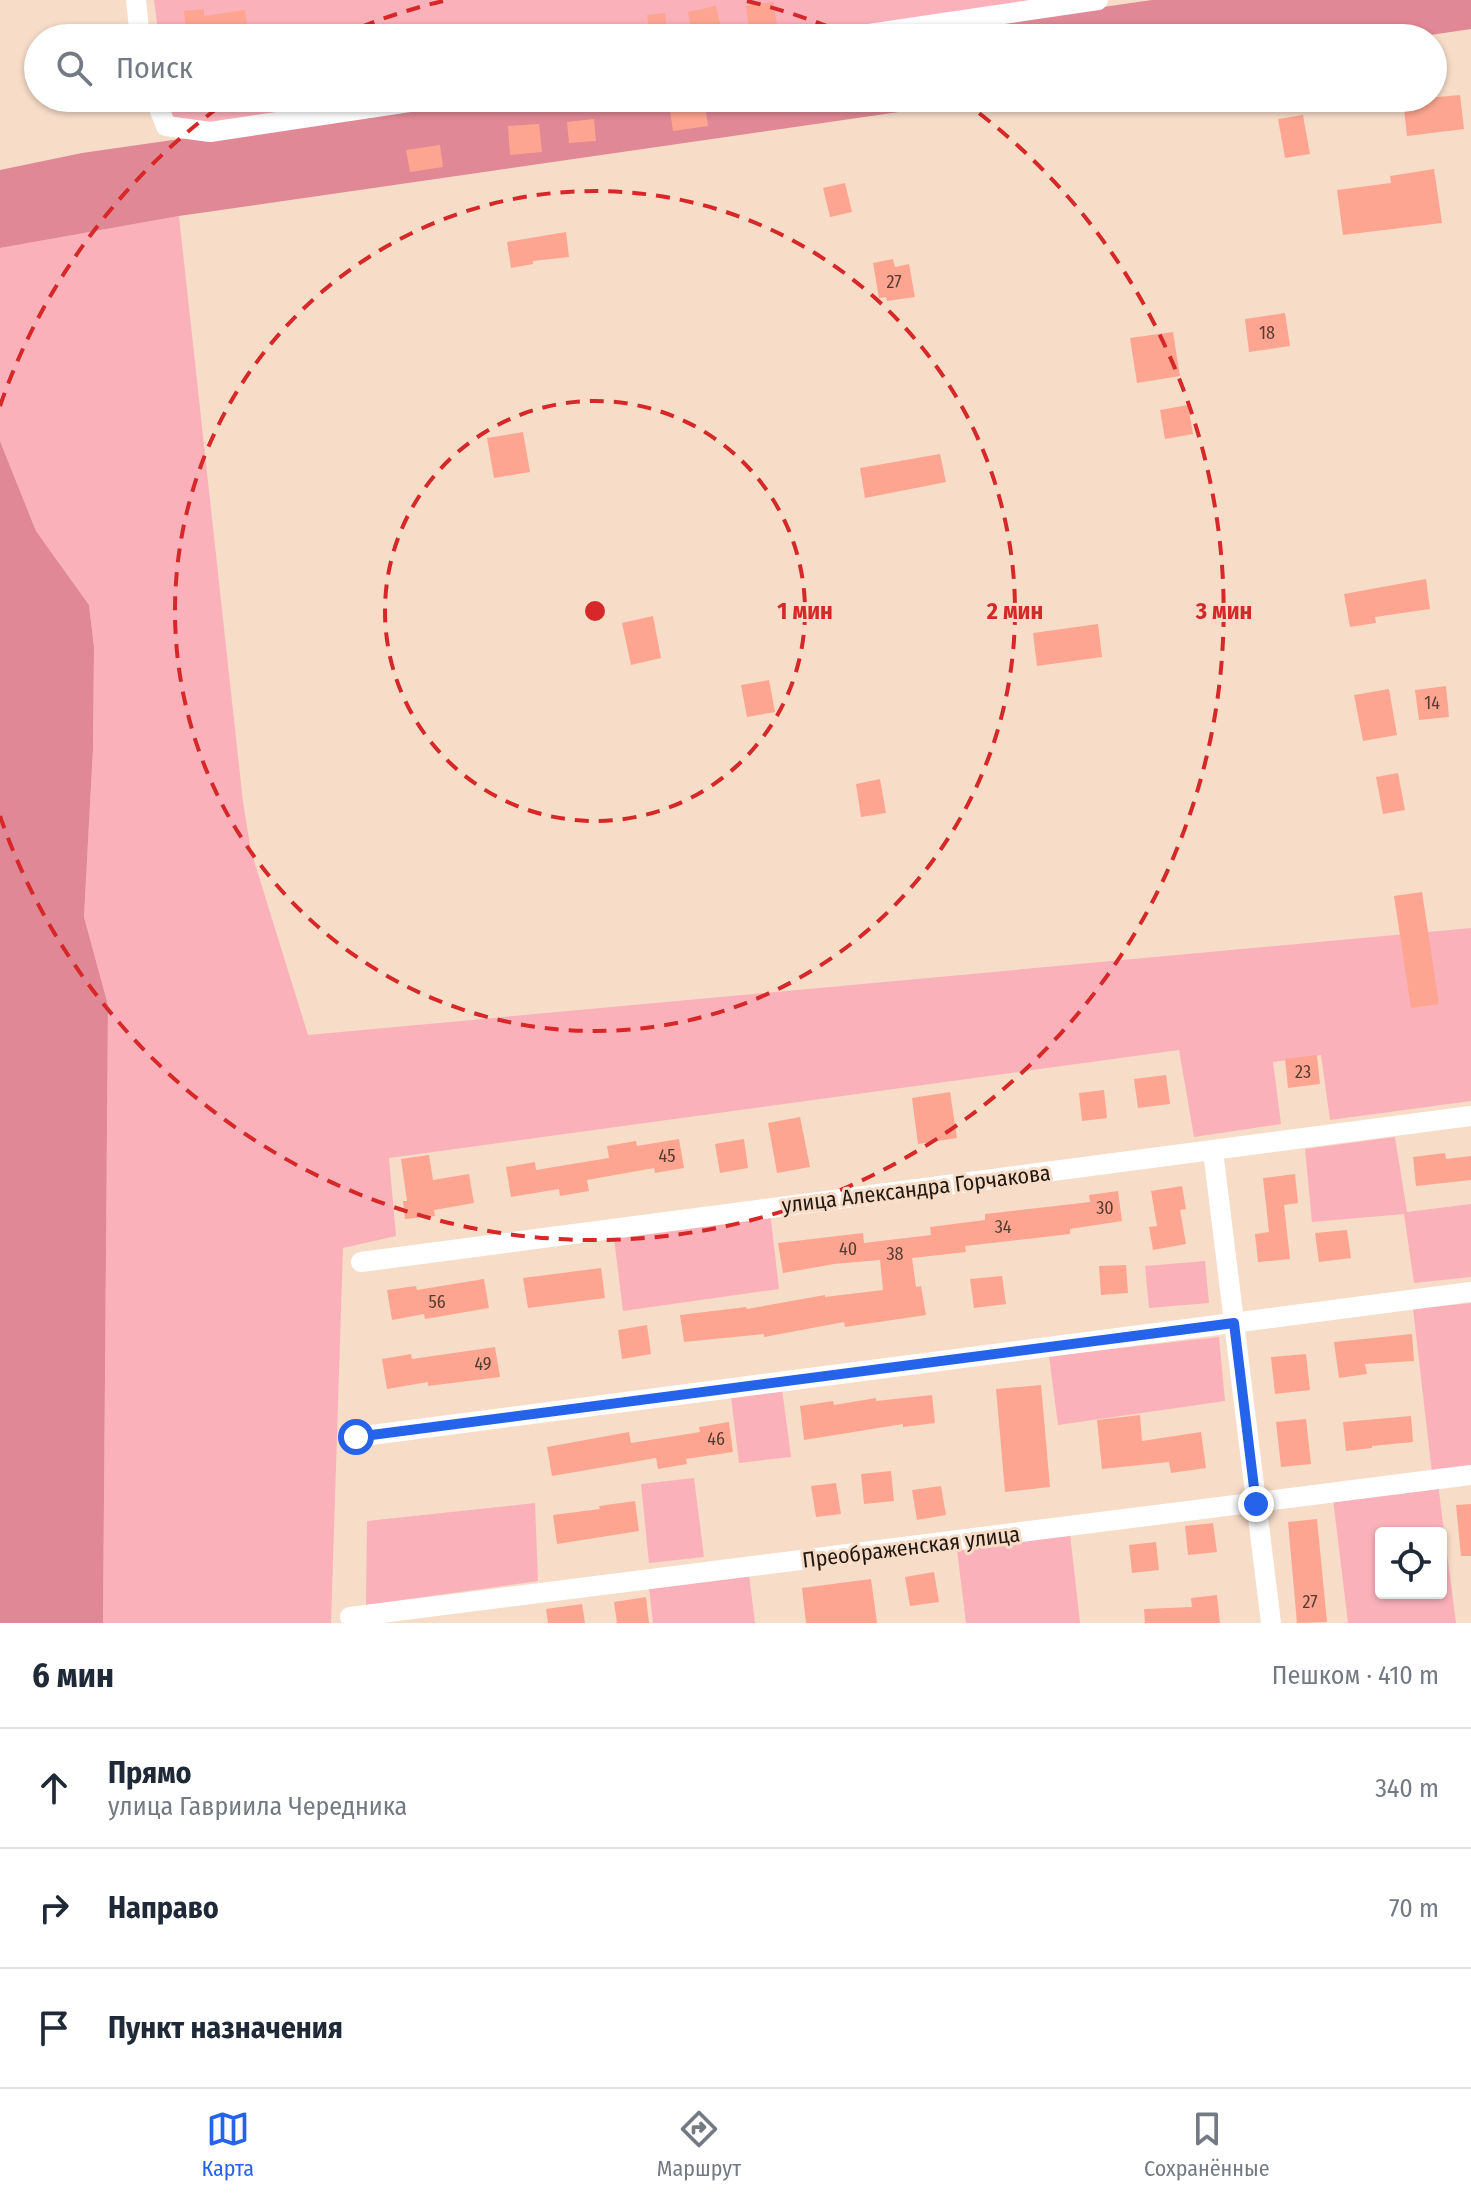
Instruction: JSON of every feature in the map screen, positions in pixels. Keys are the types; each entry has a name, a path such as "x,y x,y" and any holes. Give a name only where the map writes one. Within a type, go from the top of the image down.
{"street":[{"path":"136,0 139,24"},
{"path":"936,24 1098,0"},
{"path":"160,112 166,126 210,132 343,112"},
{"name":"улица Александра Горчакова","path":"361,1262 1471,1116"},
{"path":"1213,1151 1271,1623"},
{"path":"356,1437 1471,1292"},
{"name":"Преображенская улица","path":"350,1617 1471,1475"}],"shaded area":[{"path":"154,0 1054,0 890,24 157,24"},
{"path":"1152,0 1471,0 1471,29 1447,33 1447,24 984,24"},
{"path":"167,112 283,112 169,128"},
{"path":"368,112 899,112 179,216 0,248 0,170 82,153"},
{"path":"179,216 243,802 251,851 308,1035 1471,928 1471,1101 1330,1120 1321,1055 1273,1062 1281,1124 1194,1137 1179,1050 389,1158 396,1236 343,1248 331,1623 103,1623 108,1005 84,917 93,749 94,647 89,605 36,531 0,441 0,248"},
{"path":"0,441 36,531 89,605 94,647 93,749 84,917 108,1005 103,1623 0,1623"},
{"path":"1395,1137 1407,1212 1471,1204 1471,1277 1414,1283 1404,1214 1312,1222 1305,1149"},
{"path":"770,1212 779,1289 623,1311 614,1238"},
{"path":"1205,1261 1209,1303 1149,1308 1145,1266"},
{"path":"1471,1303 1471,1468 1432,1473 1413,1309"},
{"path":"1219,1337 1225,1401 1058,1425 1049,1356"},
{"path":"782,1389 791,1457 739,1463 731,1397"},
{"path":"694,1478 704,1557 649,1563 641,1484"},
{"path":"1438,1484 1444,1527 1375,1527 1375,1599 1447,1599 1447,1554 1456,1623 1348,1623 1333,1499"},
{"path":"535,1503 538,1581 366,1605 367,1521"},
{"path":"1070,1534 1080,1623 966,1623 957,1550"},
{"path":"749,1575 755,1623 653,1623 649,1588"}],"building":[{"path":"773,2 777,24 748,24 746,6"},
{"path":"716,6 720,24 690,24 688,12"},
{"path":"204,9 204,16 245,10 247,24 185,24 184,11"},
{"path":"665,13 666,24 648,24 647,15"},
{"path":"1460,95 1464,129 1407,136 1404,112 1447,112 1447,96"},
{"path":"670,112 706,112 708,126 673,131"},
{"path":"1303,115 1310,154 1285,158 1278,119"},
{"path":"594,119 596,141 569,143 567,122"},
{"path":"539,124 542,152 510,155 508,126"},
{"path":"440,145 443,167 410,172 406,150"},
{"path":"1434,169 1442,223 1343,235 1337,190 1391,183 1390,176"},
{"path":"845,183 852,212 830,217 823,188"},
{"path":"566,232 569,257 533,261 533,264 511,268 507,242"},
{"path":"893,259 895,267 909,264 915,297 887,301 886,297 879,298 873,263"},
{"path":"1285,313 1290,346 1249,352 1245,319"},
{"path":"1173,332 1180,376 1137,383 1130,338"},
{"path":"1188,405 1193,434 1165,439 1160,410"},
{"path":"523,432 530,472 494,478 487,438"},
{"path":"940,454 946,482 865,498 860,468"},
{"path":"1426,579 1430,609 1375,617 1376,623 1350,627 1344,594"},
{"path":"653,616 661,658 631,665 622,623"},
{"path":"1098,624 1102,657 1037,666 1033,633"},
{"path":"769,680 775,712 747,717 741,685"},
{"path":"1446,686 1449,717 1419,720 1415,690"},
{"path":"1389,689 1397,735 1363,741 1354,695"},
{"path":"1398,773 1405,810 1383,814 1376,777"},
{"path":"880,779 886,813 861,817 856,784"},
{"path":"1422,892 1439,1004 1411,1008 1394,896"},
{"path":"1317,1055 1320,1084 1288,1088 1285,1059"},
{"path":"1166,1075 1170,1104 1138,1108 1134,1079"},
{"path":"1104,1090 1107,1118 1082,1121 1079,1093"},
{"path":"950,1092 957,1138 918,1144 912,1098"},
{"path":"800,1117 810,1167 777,1173 768,1123"},
{"path":"679,1139 684,1168 655,1173 654,1168 587,1180 589,1191 560,1196 559,1189 511,1197 506,1167 535,1162 536,1170 609,1158 607,1146 636,1141 637,1146"},
{"path":"744,1139 748,1168 720,1173 715,1144"},
{"path":"1445,1153 1446,1159 1471,1156 1471,1180 1416,1186 1413,1157"},
{"path":"429,1155 433,1180 469,1174 474,1203 434,1210 435,1216 405,1219 403,1201 407,1201 401,1159"},
{"path":"1295,1174 1298,1203 1284,1205 1290,1259 1258,1262 1255,1234 1269,1232 1263,1178"},
{"path":"1182,1186 1186,1209 1180,1210 1186,1244 1153,1250 1149,1227 1157,1226 1151,1191"},
{"path":"1118,1191 1122,1221 1070,1229 1070,1234 965,1246 966,1252 912,1258 916,1287 921,1286 926,1315 845,1327 844,1322 764,1337 764,1334 684,1342 680,1315 883,1290 880,1260 783,1273 778,1243 863,1233 864,1243 931,1235 930,1227 985,1220 985,1214 1090,1202 1089,1195"},
{"path":"1347,1230 1351,1258 1319,1262 1315,1233"},
{"path":"1126,1265 1128,1293 1101,1295 1099,1266"},
{"path":"601,1268 605,1298 528,1308 523,1278"},
{"path":"1002,1276 1006,1304 974,1308 970,1279"},
{"path":"484,1279 489,1308 425,1319 424,1314 392,1320 387,1290 416,1286 417,1290"},
{"path":"647,1325 651,1354 622,1359 618,1330"},
{"path":"1412,1334 1414,1361 1365,1364 1367,1374 1339,1378 1334,1342"},
{"path":"495,1347 500,1377 428,1386 428,1382 387,1389 382,1359 411,1354 412,1359"},
{"path":"1306,1354 1310,1390 1275,1394 1271,1357"},
{"path":"1041,1385 1050,1487 1005,1492 996,1389"},
{"path":"932,1395 935,1423 903,1427 903,1424 804,1440 800,1406"},
{"path":"1140,1415 1142,1441 1201,1432 1206,1468 1171,1473 1169,1462 1102,1469 1097,1420"},
{"path":"1411,1416 1413,1442 1346,1451 1343,1422"},
{"path":"1306,1419 1311,1464 1281,1467 1276,1422"},
{"path":"729,1422 733,1452 686,1459 687,1464 658,1469 656,1458 552,1476 547,1447 629,1432 631,1443 700,1432 699,1427"},
{"path":"891,1471 894,1501 864,1504 861,1474"},
{"path":"836,1483 841,1514 816,1517 811,1486"},
{"path":"941,1486 946,1515 917,1520 912,1490"},
{"path":"635,1501 639,1531 557,1544 553,1515"},
{"path":"1471,1504 1471,1556 1461,1556 1456,1505"},
{"path":"1317,1519 1327,1622 1297,1623 1288,1522"},
{"path":"1213,1523 1217,1552 1188,1555 1185,1526"},
{"path":"1156,1542 1159,1570 1132,1573 1129,1545"},
{"path":"934,1572 939,1602 910,1606 905,1577"},
{"path":"871,1579 877,1623 806,1623 802,1588"},
{"path":"1217,1595 1220,1623 1145,1623 1144,1609 1192,1607 1191,1598"},
{"path":"646,1597 649,1623 617,1623 614,1602"},
{"path":"582,1604 585,1623 548,1623 546,1609"}],"route":[{"path":"356,1437 1234,1323 1256,1504"}]}
